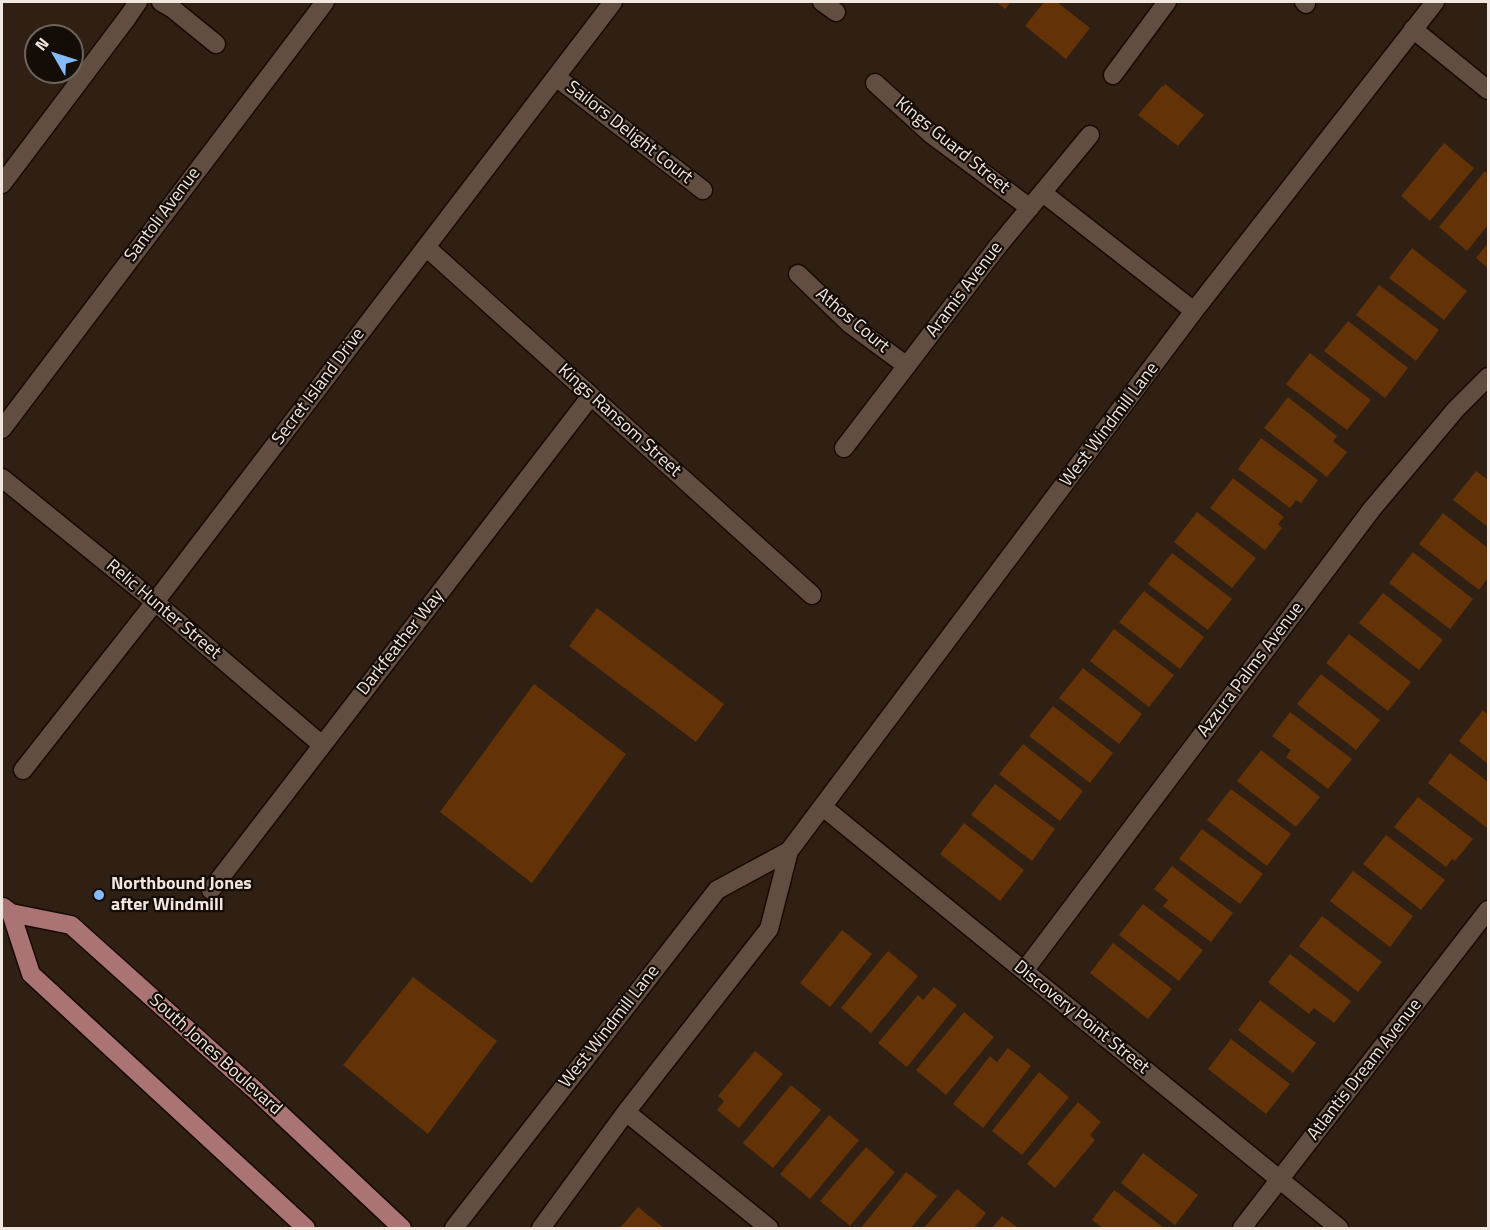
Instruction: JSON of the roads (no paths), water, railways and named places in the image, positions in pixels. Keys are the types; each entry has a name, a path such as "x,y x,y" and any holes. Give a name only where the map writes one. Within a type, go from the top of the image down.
{"main road":[{"name":"South Jones Boulevard","path":"6,909 31,974 306,1228"},
{"name":"South Jones Boulevard","path":"6,909 71,925 255,1090 402,1228"}],"street":[{"path":"2,184 138,2"},
{"path":"161,2 216,44"},
{"name":"Santoli Avenue","path":"2,429 325,2"},
{"name":"Secret Island Drive","path":"23,770 155,602 613,2"},
{"path":"1113,75 1167,2"},
{"name":"West Windmill Lane","path":"541,1228 626,1112 769,929 789,851 1194,311 1435,2"},
{"path":"1413,29 1488,90"},
{"name":"Sailors Delight Court","path":"556,77 702,190"},
{"name":"Kings Guard Street","path":"875,83 931,134 1030,208"},
{"name":"Aramis Avenue","path":"844,448 998,246 1090,135"},
{"path":"1043,193 1194,311"},
{"name":"Kings Ransom Street","path":"426,247 812,595"},
{"name":"Athos Court","path":"798,274 850,324 907,366"},
{"name":"Azzura Palms Avenue","path":"1024,971 1372,509 1456,409 1488,377"},
{"name":"Darkfeather Way","path":"211,890 591,396"},
{"name":"Relic Hunter Street","path":"2,478 155,602 322,745"},
{"name":"Discovery Point Street","path":"823,807 1339,1228"},
{"name":"West Windmill Lane","path":"454,1228 717,890 789,851"},
{"name":"Atlantis Dream Avenue","path":"1242,1228 1488,910"},
{"path":"626,1112 769,1228"}],"place":[{"name":"Northbound Jones after Windmill","path":"99,895"}]}
